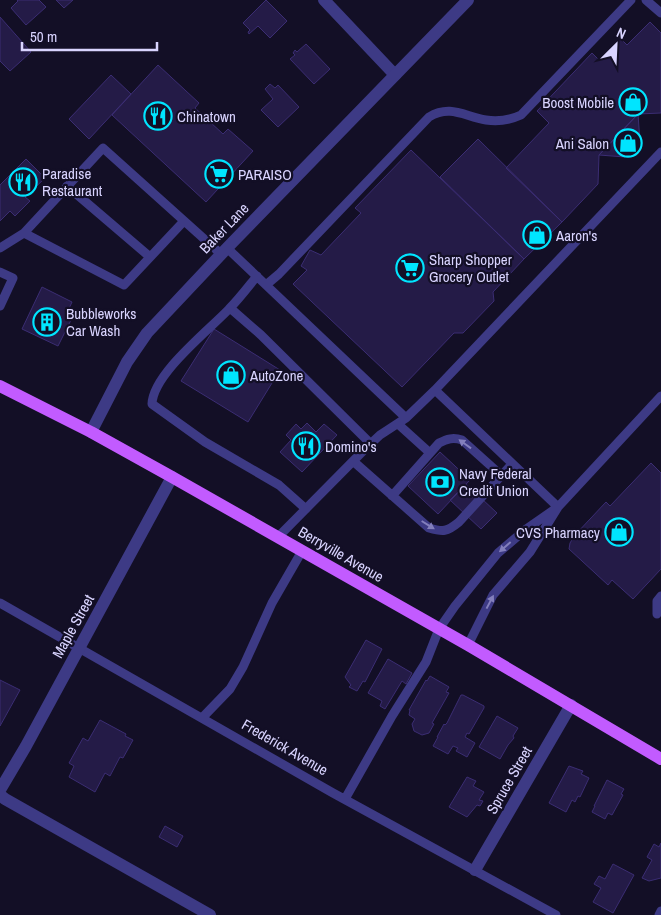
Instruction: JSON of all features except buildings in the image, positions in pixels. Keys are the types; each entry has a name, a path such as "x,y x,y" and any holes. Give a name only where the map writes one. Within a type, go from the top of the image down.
{"main road":[{"name":"Berryville Avenue","path":"0,386 91,432 172,477 571,705 661,759"}],"street":[{"path":"324,0 395,75"},
{"name":"Baker Lane","path":"91,432 136,348 147,333 468,0"},
{"name":"Maple Street","path":"0,790 172,477"},
{"name":"Spruce Street","path":"476,870 571,705"},
{"path":"0,795 210,915"}],"lane":[{"path":"266,285 286,267 429,117 443,111 497,121 511,120 521,115 631,0"},
{"path":"646,0 661,12"},
{"path":"0,248 24,233 103,148 184,221 257,276 406,418"},
{"path":"278,537 371,444 406,418 435,390 661,152"},
{"path":"67,186 150,257"},
{"path":"24,233 124,285 184,221"},
{"path":"0,272 12,278 0,306"},
{"path":"257,276 230,308 175,362 152,394 152,404 205,442 279,485 306,509"},
{"path":"230,308 261,335 371,444"},
{"path":"435,390 558,507"},
{"path":"468,646 494,594 530,552 558,507 661,396"},
{"path":"398,424 430,453"},
{"path":"392,496 439,443 446,439 455,438 466,443 502,476"},
{"path":"353,461 429,528 442,532 452,529 460,522 512,464"},
{"path":"345,799 392,716 426,662 439,629 472,584 498,553 525,530 558,507"},
{"path":"202,718 230,689 244,667 272,603 302,551"},
{"path":"656,614 657,600 661,596"},
{"name":"Frederick Avenue","path":"0,603 345,799 556,915"},
{"path":"658,915 661,911"}],"place":[{"name":"Boost Mobile","path":"633,102"},
{"name":"Chinatown","path":"158,116"},
{"name":"Ani Salon","path":"628,143"},
{"name":"PARAISO","path":"219,174"},
{"name":"Paradise Restaurant","path":"23,182"},
{"name":"Aaron's","path":"537,235"},
{"name":"Sharp Shopper Grocery Outlet","path":"410,268"},
{"name":"Bubbleworks Car Wash","path":"47,322"},
{"name":"AutoZone","path":"231,375"},
{"name":"Domino's","path":"306,446"},
{"name":"Navy Federal Credit Union","path":"440,482"},
{"name":"CVS Pharmacy","path":"619,532"}]}
